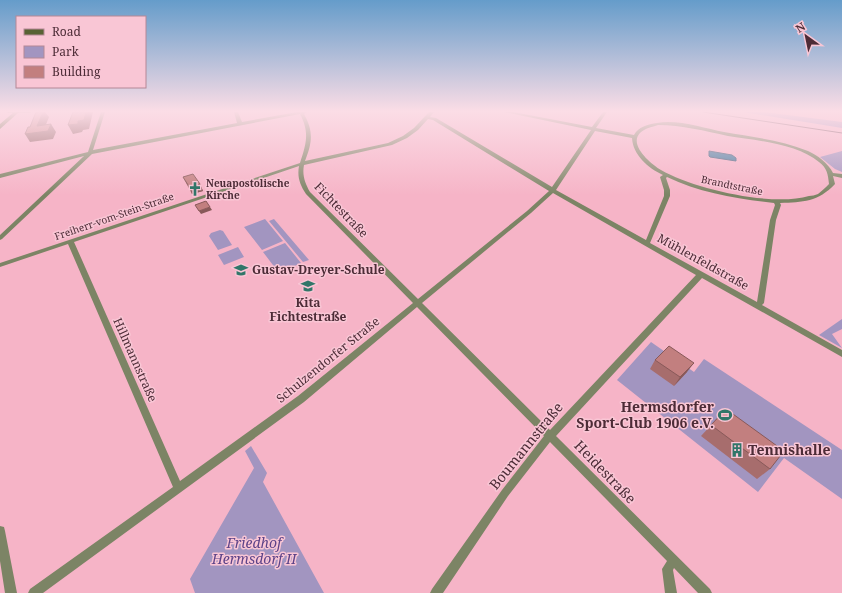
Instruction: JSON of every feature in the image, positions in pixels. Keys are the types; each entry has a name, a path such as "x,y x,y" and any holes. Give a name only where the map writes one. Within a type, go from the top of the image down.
{"street":[{"path":"0,238 90,153 94,140"},
{"path":"0,176 90,153 159,140"},
{"name":"Fichtestraße","path":"309,140 301,164 300,177 308,193 418,303"},
{"name":"Freiherr-vom-Stein-Straße","path":"0,265 301,164 390,144 399,140"},
{"name":"Mühlenfeldstraße","path":"468,140 552,190 842,354"},
{"name":"Schulzendorfer Straße","path":"34,593 301,399 529,212 550,194 587,140"},
{"name":"Brandtstraße","path":"634,140 636,149 643,158 651,166 666,175 710,190 755,199 777,202 806,200 824,194 832,184 831,174"},
{"path":"757,140 796,148 823,163 831,174 842,176"},
{"path":"646,243 649,241 665,204 667,190 663,176 666,175"},
{"path":"758,306 760,303 773,220 778,206 777,202"},
{"name":"Hillmannstraße","path":"70,241 178,488"},
{"name":"Boumannstraße","path":"436,593 514,480 550,435 701,274"},
{"name":"Heidestraße","path":"418,303 706,593"},
{"path":"0,531 11,593"},
{"path":"671,593 667,569 673,561"}],"green space":[{"path":"842,151 842,172 835,169 820,157"},
{"path":"265,219 283,241 262,250 244,227"},
{"path":"274,219 309,260 303,262 269,221"},
{"path":"220,230 223,231 232,245 218,250 209,236 211,233"},
{"path":"285,243 301,263 279,273 263,252"},
{"path":"238,247 244,257 224,265 218,255"},
{"path":"842,319 842,329 832,334 842,348 819,335"},
{"name":"Hermsdorfer Sport-Club 1906 e.V.","path":"651,342 694,372 704,359 842,450 842,499 784,458 758,492 617,380"},
{"name":"Friedhof Hermsdorf II","path":"251,446 267,473 263,482 324,593 195,593 190,579 254,468 245,451"}],"water":[{"path":"709,151 732,155 736,158 736,161 710,157"}],"building":[{"path":"193,174 200,184 190,188 183,177"},
{"path":"206,201 210,207 199,211 195,205"},
{"path":"669,346 694,363 680,377 655,360"},
{"path":"726,409 784,451 770,469 711,425"}],"place":[{"name":"Neuapostolische Kirche","path":"195,189"},
{"name":"Gustav-Dreyer-Schule","path":"241,270"},
{"name":"Kita Fichtestraße","path":"308,286"},
{"name":"Hermsdorfer Sport-Club 1906 e.V.","path":"725,415"},
{"name":"Tennishalle","path":"737,450"}]}
